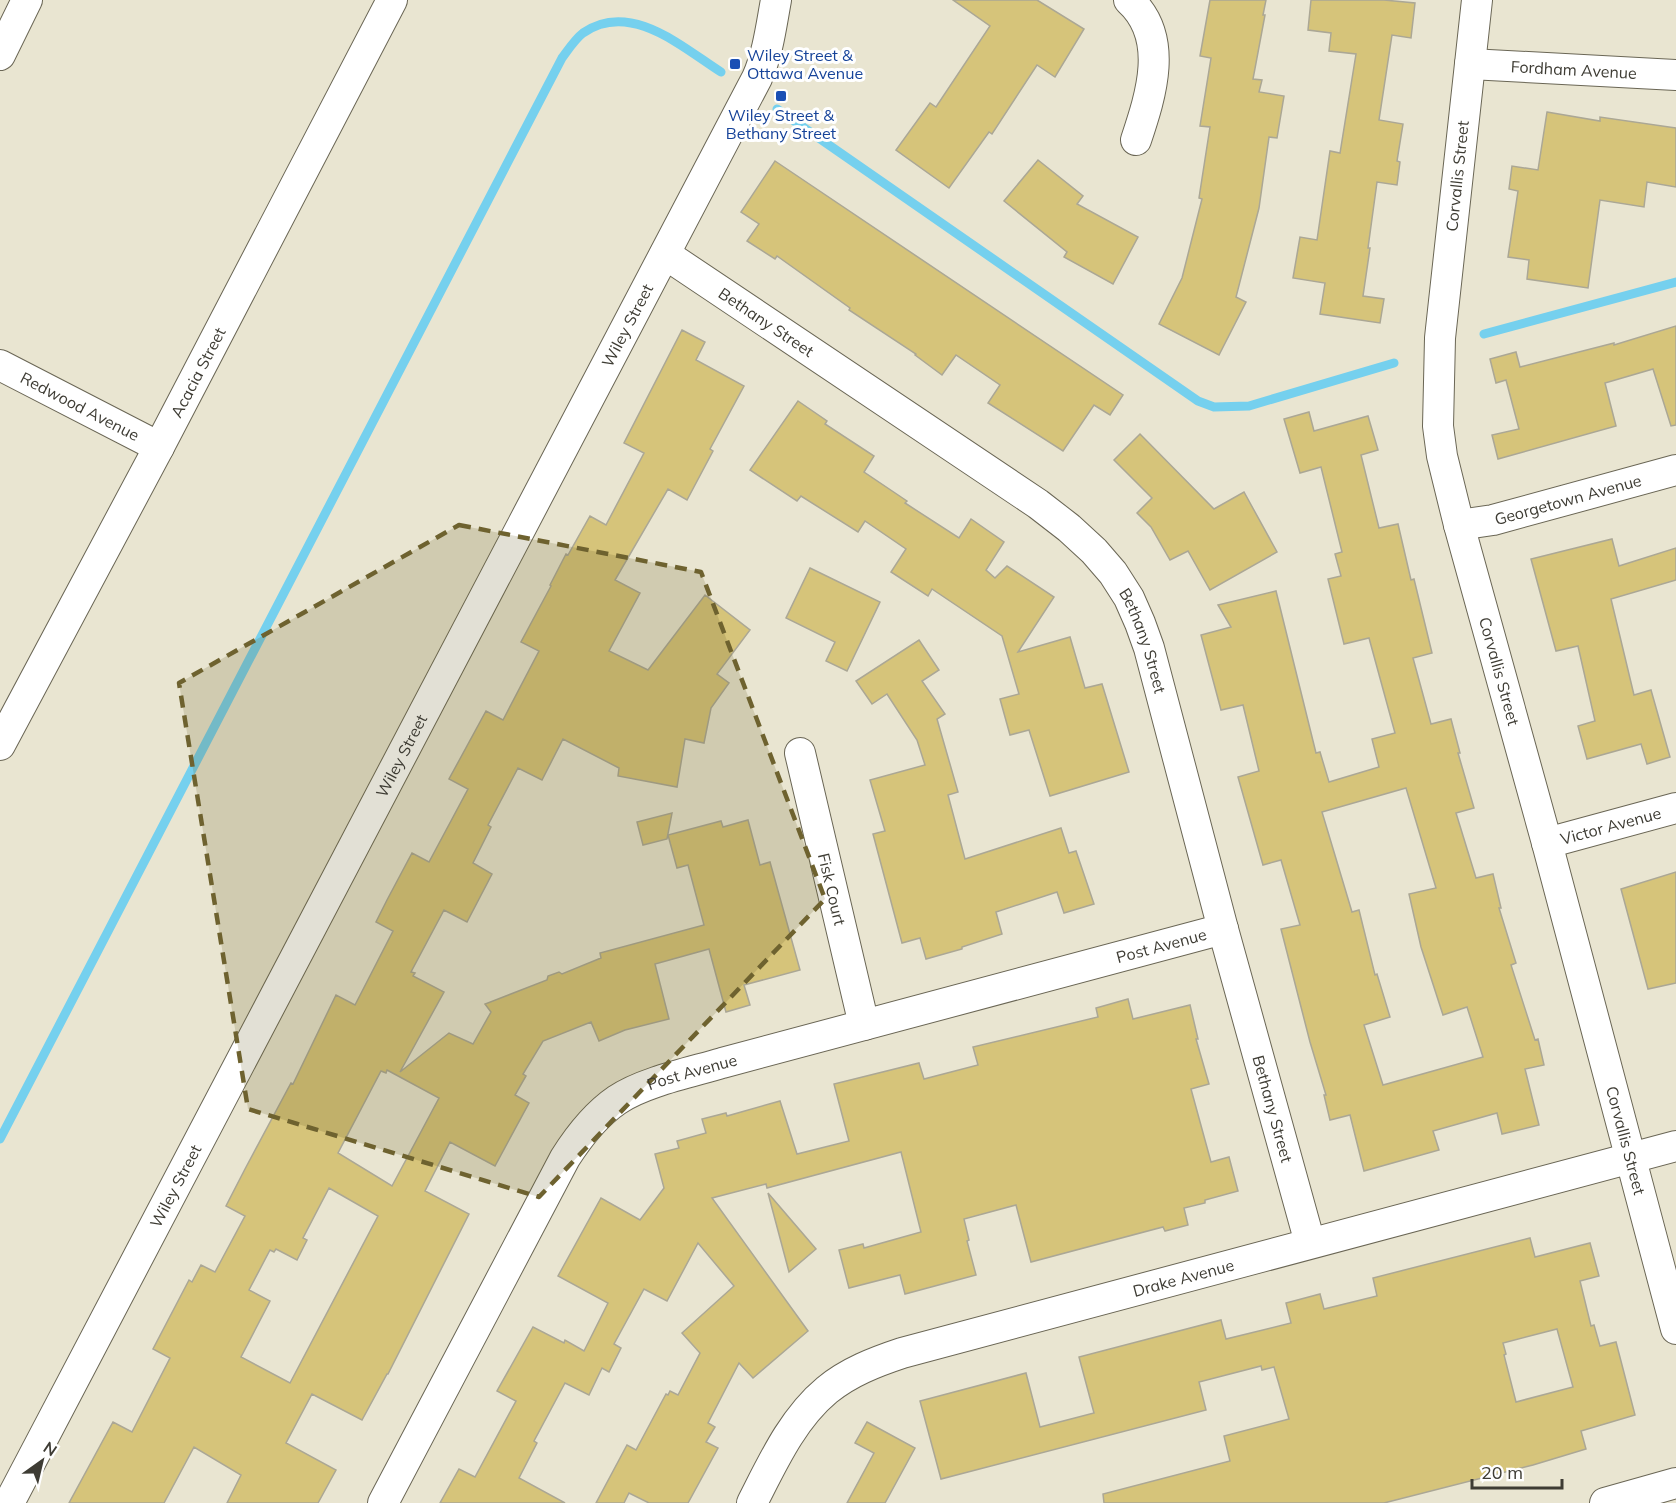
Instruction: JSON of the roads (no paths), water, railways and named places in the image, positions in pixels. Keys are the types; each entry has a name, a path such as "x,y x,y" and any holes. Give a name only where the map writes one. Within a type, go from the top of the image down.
{"street":[{"path":"0,55 27,0"},
{"name":"Acacia Street","path":"2,736 159,447 392,0"},
{"name":"Wiley Street","path":"9,1503 764,63 776,0"},
{"path":"1129,0 1145,19 1153,36 1154,58 1146,111 1136,140"},
{"name":"Corvallis Street","path":"1477,0 1440,338 1437,393 1442,456 1676,1329"},
{"name":"Fordham Avenue","path":"1470,64 1676,75"},
{"name":"Bethany Street","path":"665,254 1038,504 1094,550 1113,573 1129,598 1149,648 1223,929 1310,1243"},
{"name":"Redwood Avenue","path":"0,365 159,447"},
{"name":"Georgetown Avenue","path":"1459,525 1493,520 1676,471"},
{"name":"Fisk Court","path":"800,753 864,1025"},
{"name":"Victor Avenue","path":"1546,843 1676,808"},
{"name":"Post Avenue","path":"383,1503 565,1158 580,1135 618,1099 643,1088 722,1063 1223,929"},
{"name":"Drake Avenue","path":"752,1503 779,1452 811,1406 826,1390 869,1364 902,1353 1676,1146"},
{"path":"1605,1503 1676,1483"}],"waterway":[{"path":"0,1139 562,58 583,33 601,24 619,22 637,24 655,31 673,40 721,72"},
{"path":"777,109 1198,401 1214,407 1249,406 1394,363"},
{"path":"1484,334 1676,282"}],"place":[{"name":"Wiley Street & Ottawa Avenue","path":"735,64"},
{"name":"Wiley Street & Bethany Street","path":"781,96"}]}
